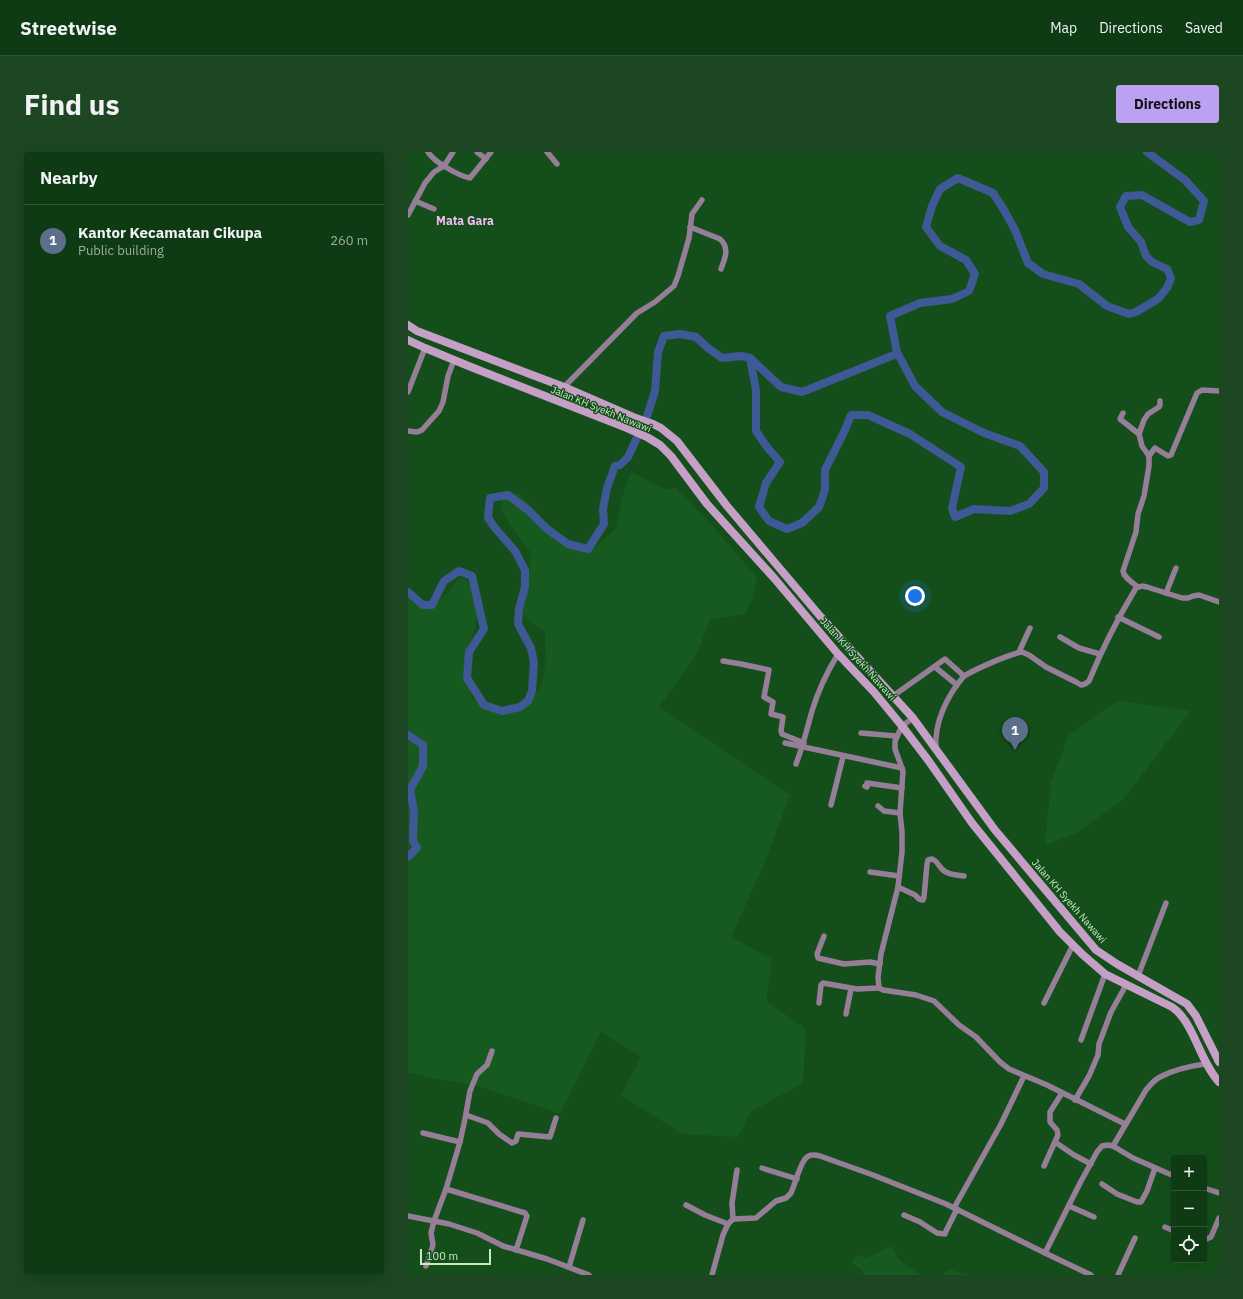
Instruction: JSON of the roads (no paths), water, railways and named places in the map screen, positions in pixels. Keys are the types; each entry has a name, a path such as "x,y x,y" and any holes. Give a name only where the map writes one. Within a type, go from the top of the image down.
{"main road":[{"name":"Jalan KH Syekh Nawawi","path":"408,325 417,331 564,387 633,417 653,424 661,428 677,441 732,512 820,616 913,718 995,830 1096,950 1117,964 1179,998 1187,1004 1192,1009 1219,1062"},
{"name":"Jalan KH Syekh Nawawi","path":"408,340 454,360 627,428 660,445 671,456 707,504 774,578 838,654 874,692 902,726 972,823 1060,932 1105,974 1178,1011 1186,1022 1205,1064 1219,1082"}],"street":[{"path":"428,152 432,158 444,166 470,178 491,152"},
{"path":"408,215 421,189 431,175 444,166 453,152"},
{"path":"476,152 486,159"},
{"path":"548,152 557,164"},
{"path":"564,387 637,313 655,302 674,286 681,268 689,238 692,214 702,200"},
{"path":"416,201 434,209"},
{"path":"690,227 720,239 723,242 726,248 726,255 721,269"},
{"path":"408,392 412,372 425,348"},
{"path":"408,431 417,432 422,430 439,411 444,402 448,376 454,360"},
{"path":"1149,456 1155,448 1168,456 1171,456 1197,393 1202,390 1219,391"},
{"path":"1160,401 1159,407 1148,414 1144,420 1139,434 1142,446 1149,456 1149,466 1144,496 1138,514 1137,526 1123,571 1126,578 1138,587 1147,587 1188,598 1199,595 1219,602"},
{"path":"1124,413 1120,419 1139,434"},
{"path":"1166,593 1176,568"},
{"path":"936,749 935,738 939,720 945,707 957,685 964,676 973,671 1019,652 1026,653 1046,667 1081,685 1086,684 1118,618 1138,587"},
{"path":"1118,618 1159,637"},
{"path":"1019,652 1030,628"},
{"path":"1060,637 1079,648 1100,654"},
{"path":"796,764 820,689 838,654"},
{"path":"893,696 945,659 964,676"},
{"path":"723,661 769,670 764,697 773,702 771,714 781,715 783,717 782,734 803,745 843,757 902,768"},
{"path":"935,667 957,685"},
{"path":"879,988 878,977 881,954 898,887 902,832 900,813 903,777 902,768 895,749 896,736 902,726 913,718"},
{"path":"861,733 896,736"},
{"path":"785,744 803,745"},
{"path":"831,805 843,757"},
{"path":"865,786 867,787 867,783 902,788"},
{"path":"878,806 884,811 900,813"},
{"path":"898,887 923,900 926,864 928,860 932,859 949,874 964,876"},
{"path":"870,872 899,876"},
{"path":"1138,976 1166,903"},
{"path":"824,936 817,954 818,958 844,964 870,962 880,964"},
{"path":"1044,1003 1073,945"},
{"path":"1080,1040 1105,974"},
{"path":"819,1003 822,983 851,989 879,988 883,990 916,995 934,1001 959,1025 976,1036 1000,1062 1009,1069 1047,1085 1125,1124"},
{"path":"1075,1100 1089,1076 1098,1056 1099,1044 1111,1012 1126,985"},
{"path":"846,1014 851,989"},
{"path":"426,1266 433,1245 431,1235 434,1221 446,1189 460,1142 468,1098 476,1074 487,1065 492,1052"},
{"path":"1113,1146 1146,1090 1152,1083 1159,1077 1188,1067 1205,1064"},
{"path":"904,1214 937,1233 945,1234 956,1208 1001,1124 1024,1076"},
{"path":"1044,1166 1058,1134 1057,1130 1050,1122 1050,1112 1062,1093"},
{"path":"466,1115 488,1123 499,1134 512,1143 516,1141 518,1134 550,1137 556,1118"},
{"path":"423,1133 460,1142"},
{"path":"1055,1142 1090,1164"},
{"path":"1045,1252 1090,1164 1102,1146 1113,1146 1171,1175"},
{"path":"712,1275 723,1235 728,1224 733,1219 756,1218 776,1200 788,1196 791,1193 804,1161 808,1156 812,1155 820,1156 873,1175 956,1208 1091,1275"},
{"path":"762,1168 797,1179"},
{"path":"1102,1184 1117,1194 1137,1202 1141,1202 1147,1191 1155,1168"},
{"path":"733,1219 732,1203 737,1170"},
{"path":"446,1189 525,1212 528,1216 516,1250"},
{"path":"1207,1189 1219,1193"},
{"path":"686,1205 705,1215 728,1224"},
{"path":"1069,1206 1094,1217"},
{"path":"408,1216 449,1224 477,1233 503,1246 589,1275"},
{"path":"1207,1239 1211,1237 1219,1218"},
{"path":"569,1267 583,1220"},
{"path":"1165,1227 1171,1230"},
{"path":"1118,1275 1135,1238"}],"waterway":[{"path":"408,592 423,605 432,605 444,581 459,571 472,576 484,629 469,652 467,678 484,705 502,711 520,707 528,701 532,691 534,663 531,648 518,624 519,609 525,587 525,570 515,551 488,518 490,498 508,495 529,511 547,529 568,544 588,549 604,524 603,509 607,488 615,466 620,465 628,457 647,416 655,391 658,352 664,336 680,334 696,337 722,358 741,356 750,358 756,390 756,431 780,462 766,483 759,507 769,521 787,529 802,523 819,507 825,490 825,470 851,415 868,415 910,434 961,467 952,508 955,517 974,509 1010,511 1029,504 1044,488 1044,472 1020,446 984,433 942,412 915,386 897,352 890,316 920,303 952,299 969,291 975,274 966,260 940,246 926,227 932,206 940,189 958,178 993,193 1015,230 1028,263 1043,274 1079,284 1107,306 1129,314 1136,312 1158,299 1167,288 1171,278 1167,269 1152,262 1146,256 1141,242 1128,227 1120,207 1126,196 1142,195 1190,222 1199,220 1204,201 1185,180 1147,152"},
{"path":"750,358 781,387 802,392 894,355 897,352"},
{"path":"408,735 423,745 423,766 410,790 414,811 413,841 417,848 408,857"}],"place":[{"name":"Kantor Kecamatan Cikupa","path":"1015,750"}],"district":[{"name":"Mata Gara","path":"465,220"}]}
